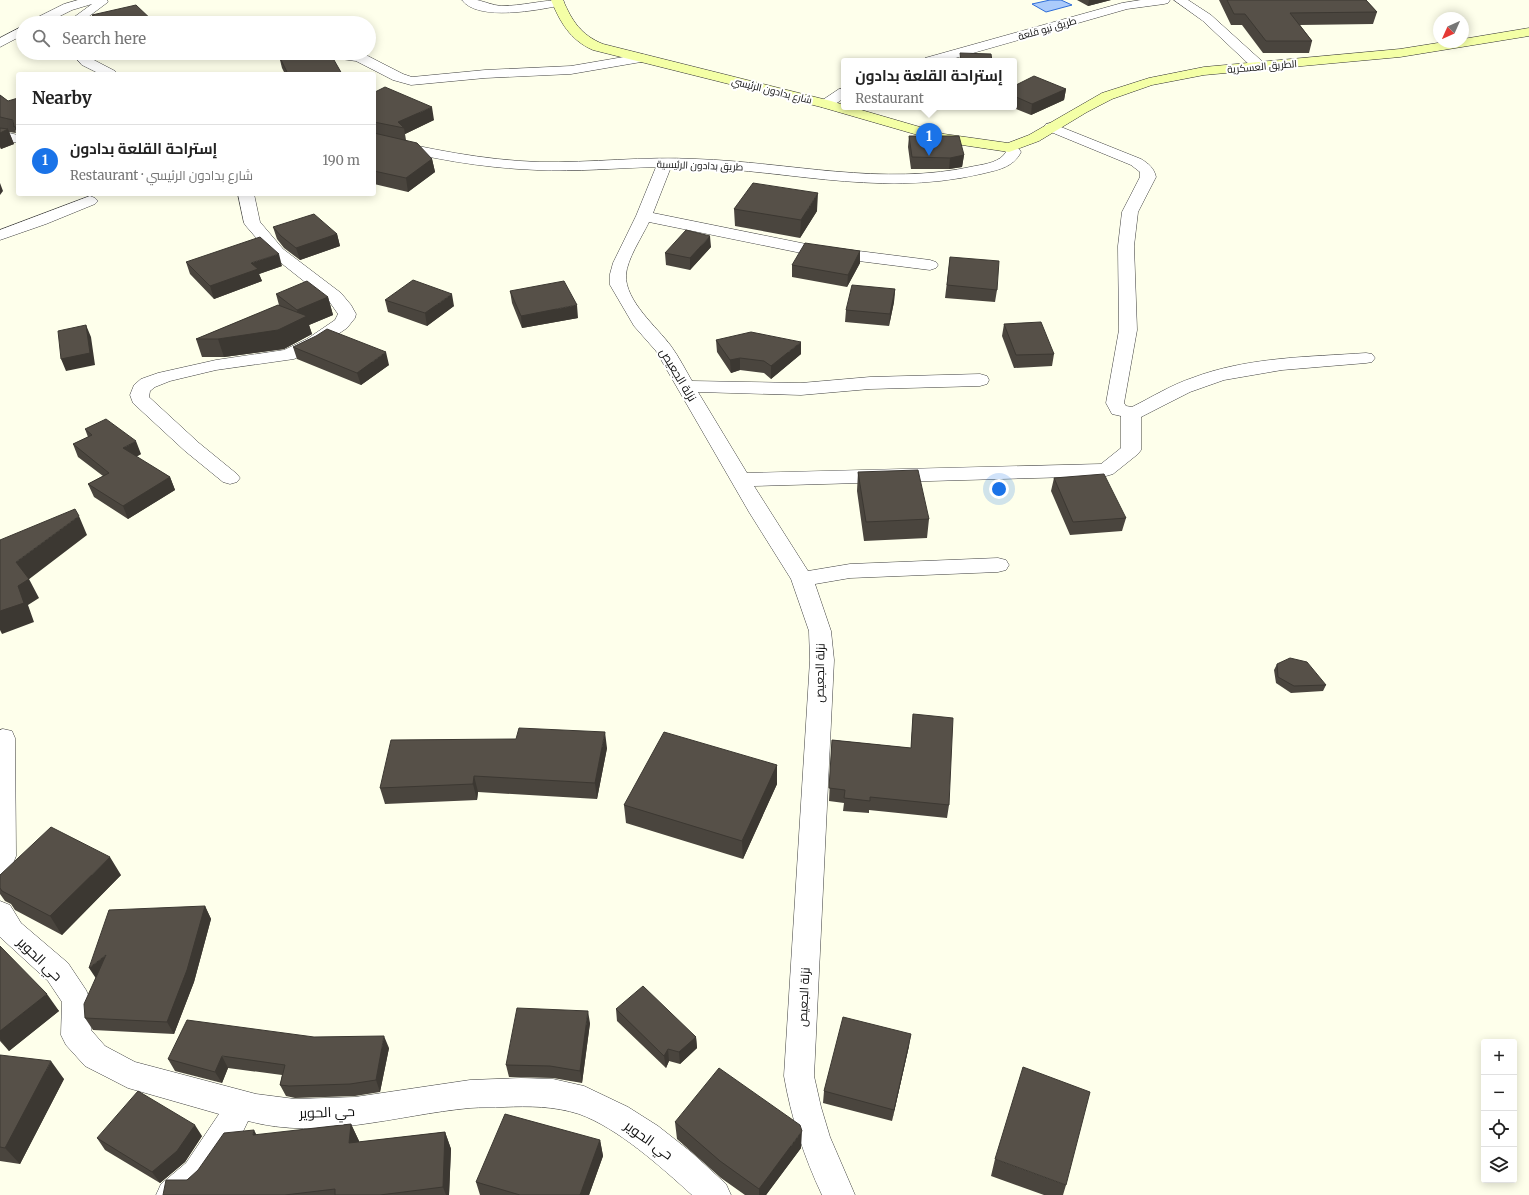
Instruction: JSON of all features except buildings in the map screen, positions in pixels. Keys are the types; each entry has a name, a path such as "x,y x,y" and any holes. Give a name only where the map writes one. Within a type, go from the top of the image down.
{"main road":[{"name":"شارع بدادون الرئيسي","path":"558,1 572,31 582,40 598,47 841,108"},
{"name":"الطريق العسكرية","path":"1009,148 1025,143 1107,96 1134,86 1179,75 1400,52 1529,32"},
{"name":"شارع بدادون الرئيسي","path":"846,110 942,138 1009,148"}],"street":[{"path":"49,16 68,6 91,0"},
{"path":"82,16 102,3 100,0"},
{"path":"468,0 481,7 492,10 518,8 558,1"},
{"name":"طريق نيو قلعة","path":"941,58 1120,8 1164,0"},
{"path":"1180,0 1212,23 1259,66"},
{"path":"0,43 16,34"},
{"path":"365,60 398,77 411,81 501,72 571,70 641,58"},
{"path":"85,60 106,72"},
{"path":"826,104 841,94"},
{"path":"1051,127 1136,162 1145,168 1147,172 1148,177 1130,212 1126,246 1128,330 1115,403 1119,410 1130,413 1137,412 1177,390 1200,381 1228,374 1258,368 1366,358"},
{"path":"0,135 16,139"},
{"name":"طريق بدادون الرئيسية","path":"376,140 465,159 506,164 566,166 665,162 732,165 844,177 905,180 942,177 981,170 1010,159 1014,152 1009,148"},
{"name":"نزلة الجعيص","path":"665,162 644,216 621,263 618,274 618,285 623,296 640,322 664,349 740,480 802,579 820,631 823,652 799,1076 804,1106 824,1165 839,1195"},
{"path":"230,478 192,447 140,399 139,395 141,389 148,383 180,373 216,365 288,355 313,343 346,318 347,314 345,308 335,297 276,252 252,223 246,196"},
{"path":"0,235 40,221 90,200"},
{"path":"644,216 812,250 930,265"},
{"path":"685,386 801,389 870,383 980,380"},
{"path":"740,480 1106,470 1131,450 1130,413"},
{"path":"802,579 850,571 998,565"},
{"path":"0,866 3,856 3,738"},
{"name":"حي الحوير","path":"0,913 11,931 58,972 76,999 76,1035 95,1056 128,1074 256,1109 295,1114 355,1112 470,1094 521,1092 553,1093 584,1101 617,1117 647,1137 680,1163 715,1195"},
{"path":"172,1195 197,1174 227,1131 240,1105"}],"water":[{"path":"1050,0 1061,0 1072,5 1046,12 1032,4"}],"place":[{"name":"إستراحة القلعة بدادون","path":"929,156"}]}
